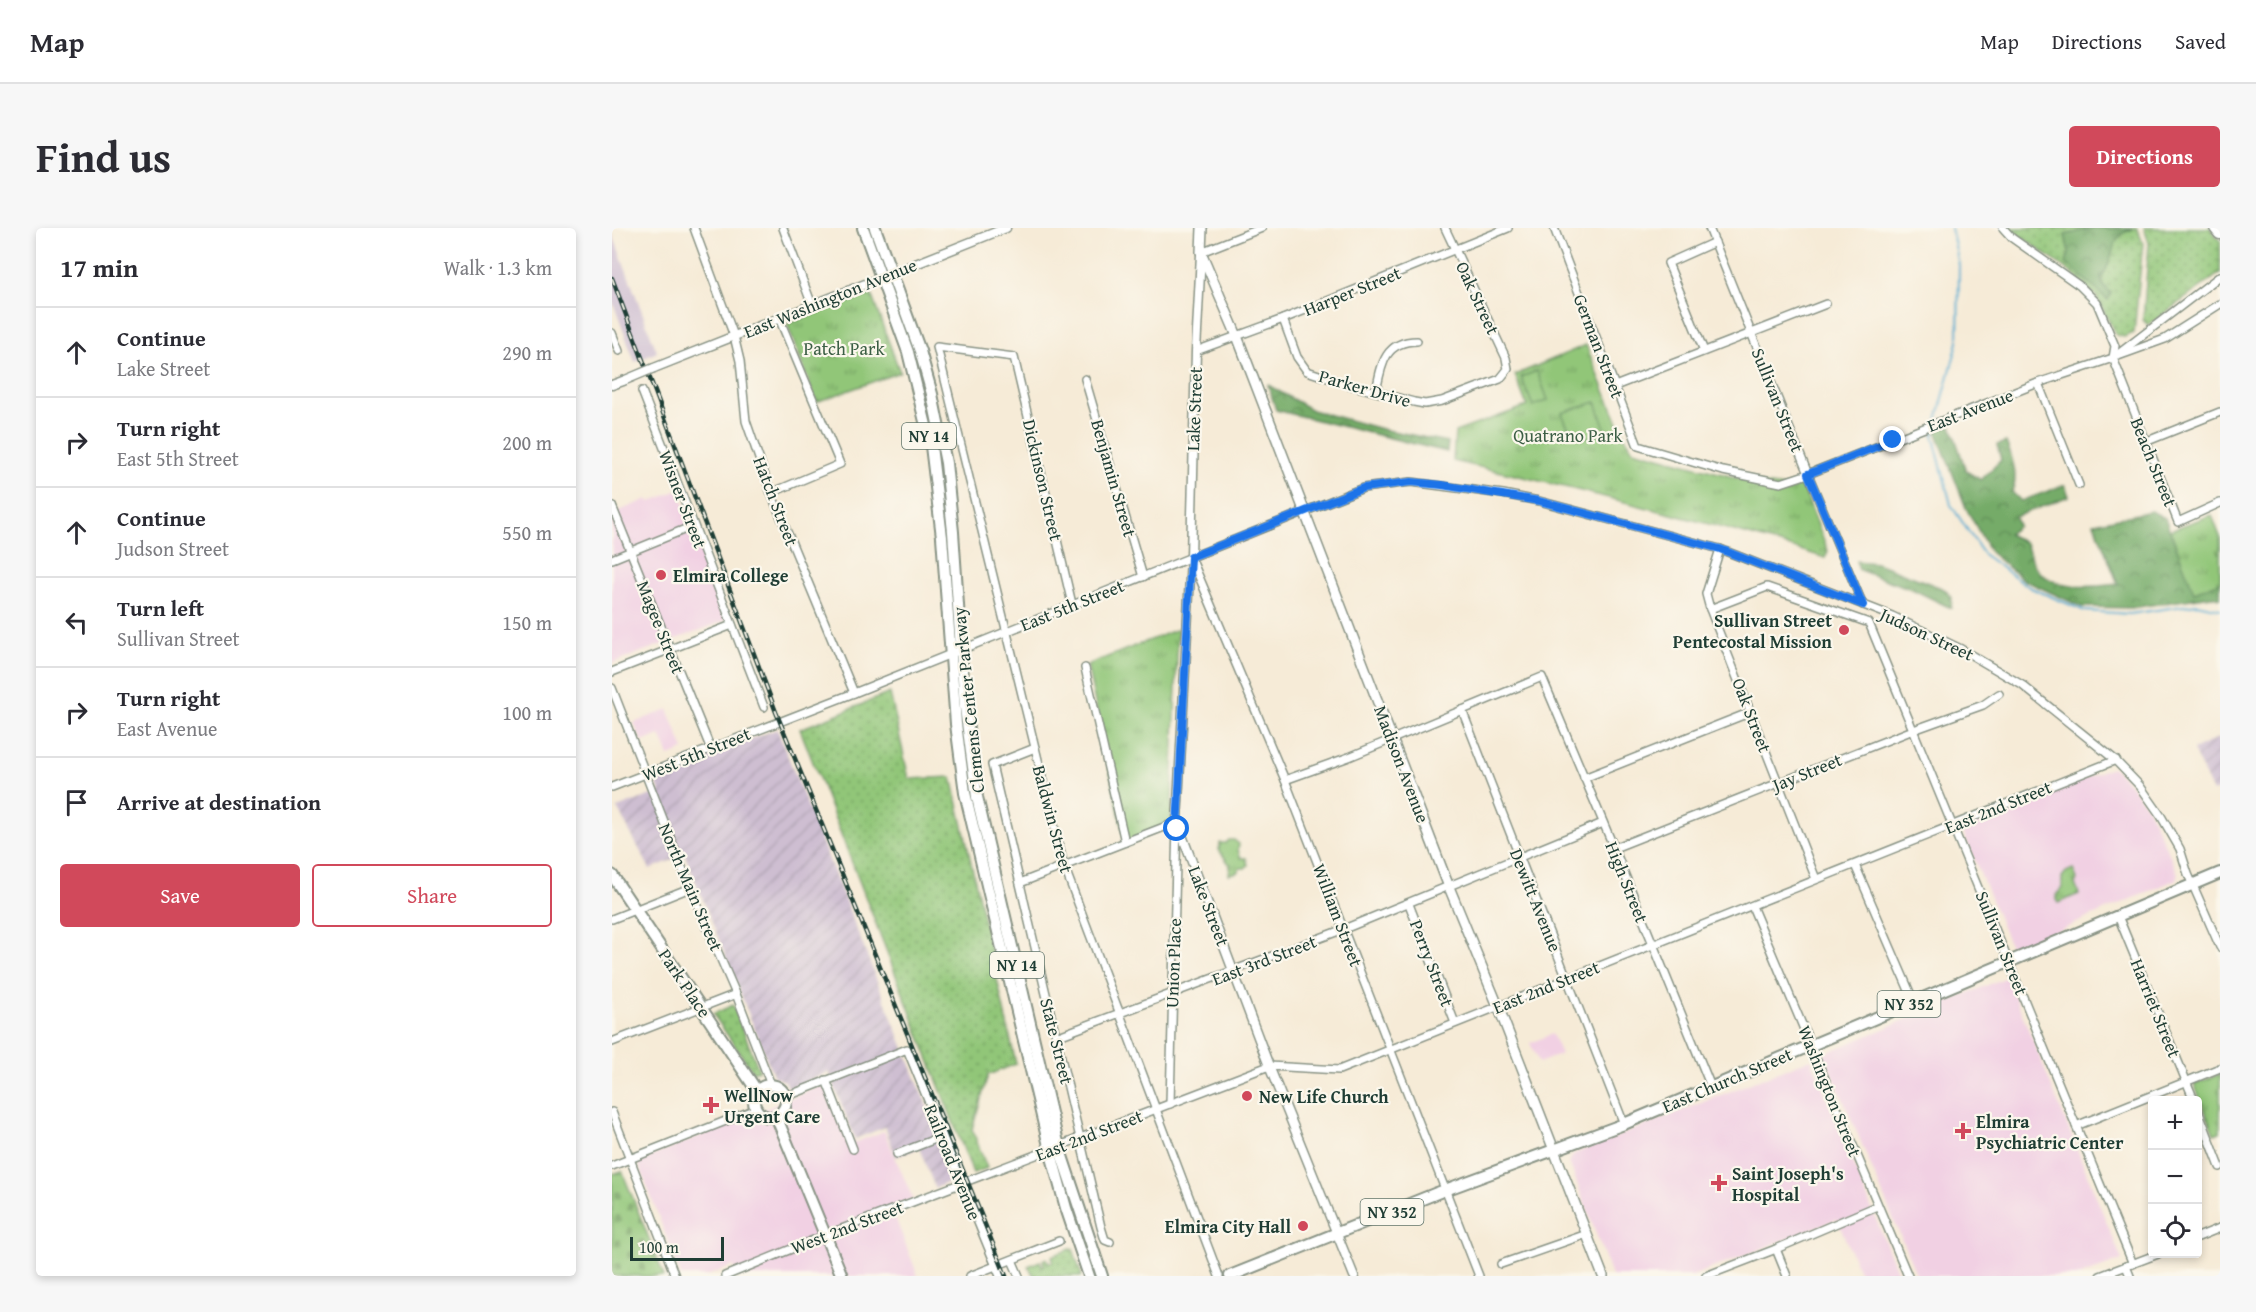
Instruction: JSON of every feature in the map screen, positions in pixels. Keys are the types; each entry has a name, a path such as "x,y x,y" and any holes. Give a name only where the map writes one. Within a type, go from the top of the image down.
{"highway":[{"path":"2216,228 2220,233"}],"main road":[{"name":"Clemens Center Parkway","path":"863,228 920,351 932,394 946,464 968,740 977,797 1055,1148 1066,1208 1089,1276"},
{"name":"Clemens Center Parkway","path":"875,228 931,446 938,492 956,724 965,793 1055,1148 1102,1276"},
{"name":"Lake Street","path":"1201,252 1202,228"},
{"name":"Madison Avenue","path":"1201,252 1237,336 1449,887 1603,1276"},
{"name":"East Church Street","path":"1230,1276 1446,1190 1624,1124 2220,873"},
{"name":"Park Place","path":"612,875 757,1091"},
{"path":"771,1085 778,1087 785,1097 784,1108 776,1116 765,1116 756,1109 754,1102 757,1091 763,1086 771,1085"},
{"path":"776,1116 842,1276"}],"street":[{"name":"Hatch Street","path":"694,228 734,336 740,361 746,421 771,493 854,693"},
{"path":"783,228 812,305"},
{"name":"East Washington Avenue","path":"612,386 1006,228"},
{"path":"1201,252 1262,228"},
{"name":"Oak Street","path":"1445,228 1506,358 1508,369"},
{"name":"Harper Street","path":"1196,351 1283,319 1508,228"},
{"name":"German Street","path":"1554,228 1638,446 1690,462"},
{"name":"Sullivan Street","path":"1709,228 1863,605"},
{"name":"Beach Street","path":"2003,228 2012,238 2080,286 2097,303 2115,346 2113,358 2178,522 2220,502"},
{"path":"1704,351 1668,263 1715,242"},
{"name":"Lake Street","path":"1201,252 1191,557 1177,822 1269,1066 1354,1276"},
{"name":"East Avenue","path":"2113,358 2220,276"},
{"path":"1615,386 1826,304"},
{"name":"East Avenue","path":"1690,462 1781,483 2038,383 2165,339 2220,304"},
{"path":"771,493 840,464 779,318"},
{"name":"Parker Drive","path":"1283,319 1301,364 1307,371 1425,404 1433,404 1500,379 1508,369"},
{"path":"612,333 618,351"},
{"path":"1376,392 1380,371 1389,350 1404,341 1417,341"},
{"name":"Dickinson Street","path":"937,347 1014,357 1072,604"},
{"name":"Baldwin Street","path":"937,347 1064,866 1219,1276"},
{"name":"Benjamin Street","path":"1085,379 1143,577"},
{"path":"2038,383 2079,485"},
{"name":"Wisner Street","path":"642,391 764,708"},
{"path":"2145,442 2220,412"},
{"name":"Judson Street","path":"1363,488 1411,482 1539,501 1720,549 1939,637 2012,679 2116,760 2140,786 2180,849 2188,874 2220,947"},
{"name":"East 5th Street","path":"780,721 1363,488"},
{"name":"Magee Street","path":"612,506 710,747"},
{"path":"612,560 693,526"},
{"name":"Oak Street","path":"1720,549 1706,594 1710,609 1816,879"},
{"name":"William Street","path":"1191,557 1285,780 1479,1276"},
{"name":"Sullivan Street","path":"1710,609 1767,587 1869,623 2076,1126 2129,1265 2130,1276"},
{"path":"612,672 732,625"},
{"path":"1086,668 1125,842"},
{"name":"High Street","path":"1462,710 1542,677 1711,1087"},
{"name":"North Main Street","path":"612,688 690,888 736,994 771,1085"},
{"name":"Jay Street","path":"1614,848 1912,730 1983,705 1999,694"},
{"path":"1285,780 1462,710"},
{"name":"Dewitt Avenue","path":"1462,710 1624,1124"},
{"path":"1584,778 1751,712"},
{"name":"West 5th Street","path":"612,787 780,721"},
{"name":"State Street","path":"1035,748 992,765 1101,1227 1105,1240 1110,1242"},
{"name":"East 2nd Street","path":"970,1180 1269,1066 1339,1070 2116,760"},
{"path":"1020,883 1177,822"},
{"name":"Union Place","path":"1170,1104 1177,822"},
{"name":"East 3rd Street","path":"1056,1037 1120,1015 1409,904 1603,823"},
{"path":"1855,865 1914,1002"},
{"path":"612,919 690,888"},
{"name":"Perry Street","path":"1409,904 1455,1023"},
{"name":"Washington Street","path":"1752,906 1908,1276"},
{"name":"Harriet Street","path":"2118,915 2192,1096"},
{"path":"612,1042 736,994"},
{"name":"Railroad Avenue","path":"826,1080 907,1048 1000,1276"},
{"path":"2076,1126 2220,1068"},
{"path":"785,1097 826,1080 853,1149"},
{"path":"612,1166 756,1109"},
{"path":"612,1112 675,1276"},
{"path":"2202,1120 2220,1167"},
{"path":"897,1154 943,1136"},
{"name":"West 2nd Street","path":"725,1276 970,1180"},
{"path":"1706,1276 1877,1206"},
{"path":"2202,1236 2220,1228"},
{"path":"1502,1264 1587,1234"},
{"path":"970,1276 1059,1241"},
{"path":"1776,1249 1787,1276"},
{"path":"2100,1276 2148,1258"},
{"path":"1012,1260 1019,1276"}],"shaded area":[{"path":"612,232 657,352 635,362 612,300"},
{"name":"Elmira College","path":"678,490 727,620 612,663 612,514"},
{"path":"668,709 684,750 669,756 660,735 642,742 634,723"},
{"path":"777,729 956,1179 935,1188 919,1148 896,1157 885,1127 855,1139 829,1072 789,1089 785,1081 774,1077 685,855 650,869 617,808 660,792 654,777"},
{"path":"2220,737 2220,789 2213,792 2193,750"},
{"path":"2112,767 2128,782 2148,808 2178,874 2177,879 2012,951 1961,827"},
{"name":"Elmira Psychiatric Center","path":"2007,977 2122,1260 2078,1276 1917,1276 1824,1054"},
{"path":"1552,1034 1561,1054 1539,1063 1530,1043"},
{"name":"Saint Joseph's Hospital","path":"1811,1059 1899,1276 1861,1276 1837,1219 1692,1276 1612,1276 1569,1162 1574,1154"},
{"path":"827,1083 854,1143 884,1131 913,1199 891,1207 918,1276 738,1276 734,1266 706,1276 681,1276 638,1162"}],"green space":[{"path":"2009,228 2137,228 2143,243 2134,333 2124,337 2116,335 2096,296 2069,271"},
{"path":"2093,228 2133,229 2118,237 2101,279 2103,285 2111,293 2108,300 2066,263 2069,253 2065,235"},
{"path":"2144,228 2210,228 2220,240 2220,273 2148,325 2143,320 2149,243"},
{"name":"Patch Park","path":"871,294 900,372 816,402 787,324"},
{"name":"Quatrano Park","path":"1586,345 1622,432 1633,450 1756,483 1784,487 1801,482 1828,551 1825,558 1768,540 1644,507 1453,461 1455,432 1527,406 1515,375"},
{"path":"1537,371 1548,400 1533,406 1521,377"},
{"path":"1268,385 1312,410 1382,429 1448,442 1447,452 1276,410"},
{"path":"1596,402 1606,431 1590,437 1578,436 1569,428 1562,413"},
{"path":"1951,425 1966,471 1981,480 2001,460 1997,445 2006,442 2015,473 2012,492 2021,501 2065,485 2069,496 2015,517 2018,526 2008,534 2026,543 2035,566 2045,576 2064,585 2118,584 2094,523 2151,511 2165,518 2194,592 2220,582 2220,598 2212,596 2131,608 2082,607 2024,580 1990,552 1966,508 1936,431"},
{"path":"2212,515 2220,537 2220,582 2194,592 2170,530"},
{"path":"1856,561 1877,563 1944,589 1952,598 1951,608 1914,590 1859,570"},
{"path":"1178,629 1171,825 1125,842 1087,665"},
{"path":"890,693 909,779 952,777 1016,1064 988,1075 972,1129 987,1168 973,1173 800,729"},
{"path":"1234,840 1239,844 1238,850 1241,858 1246,858 1248,865 1240,868 1238,872 1229,874 1230,865 1219,850 1220,843 1226,843"},
{"path":"2073,869 2079,894 2058,903 2056,895 2062,888 2062,877"},
{"path":"733,1005 759,1070 753,1072 713,1014"},
{"path":"2220,1074 2220,1132 2214,1134 2202,1104 2202,1096 2199,1096 2194,1084"},
{"path":"622,1171 664,1276 612,1276 612,1174"},
{"path":"1073,1249 1082,1276 1034,1276 1028,1266 1040,1261 1042,1266 1044,1265 1043,1260 1047,1258 1049,1263 1053,1262 1052,1256"}],"waterway":[{"path":"1951,228 1959,265 1958,342 1933,435 1951,505 1984,555 2031,588 2085,611 2130,614 2197,604 2220,609"}],"railway":[{"path":"612,278 776,712 1006,1276"}],"place":[{"name":"Elmira College","path":"661,575"},
{"name":"Sullivan Street Pentecostal Mission","path":"1844,630"},
{"name":"New Life Church","path":"1247,1096"},
{"name":"WellNow Urgent Care","path":"711,1105"},
{"name":"Elmira Psychiatric Center","path":"1963,1131"},
{"name":"Saint Joseph's Hospital","path":"1719,1183"},
{"name":"Elmira City Hall","path":"1303,1226"}],"route":[{"path":"1177,829 1191,557 1363,488 1411,482 1539,501 1720,549 1863,605 1808,474 1893,440"}]}
